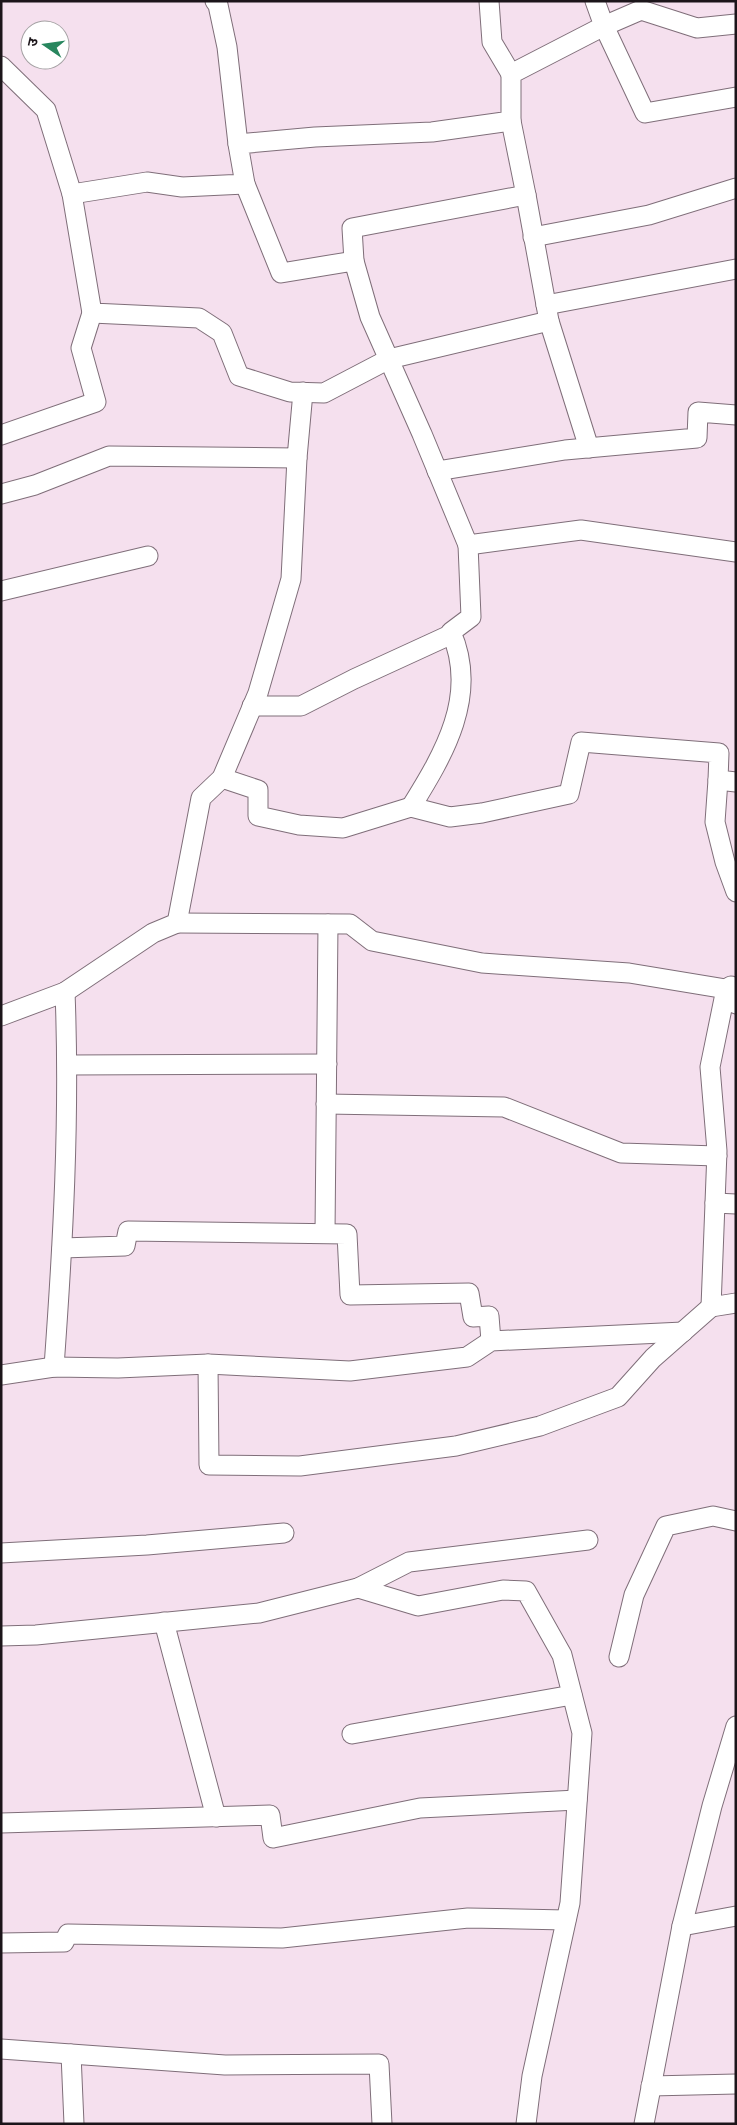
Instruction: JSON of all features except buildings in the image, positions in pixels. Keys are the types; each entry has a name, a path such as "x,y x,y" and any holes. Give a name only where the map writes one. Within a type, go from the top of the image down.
{"street":[{"path":"489,1 492,42 511,74 511,122 547,313 589,448"},
{"path":"595,1 604,26 645,113 736,97"},
{"path":"221,3 238,144 245,184 281,274 354,262"},
{"path":"511,74 604,26 641,10 697,28 736,24"},
{"path":"1,66 46,110 72,194 92,314 81,348 96,402 1,435"},
{"path":"238,144 315,136 432,132 511,122"},
{"path":"72,194 147,182 182,187 245,184"},
{"path":"534,237 649,216 736,188"},
{"path":"252,706 301,706 354,678 452,634 451,632 471,617 468,545 370,317 354,262 352,228 526,195"},
{"path":"92,314 199,318 222,333 239,376 290,392 324,393 389,359 547,313 736,269"},
{"path":"177,923 202,798 222,778 252,706 291,579 297,458 303,392"},
{"path":"437,471 565,450 697,438 698,412 736,415"},
{"path":"1,494 34,485 109,456 297,458"},
{"path":"468,545 581,530 736,552"},
{"path":"1,591 148,556"},
{"path":"411,807 434,770 450,739 463,683 459,649 452,634"},
{"path":"222,778 258,790 258,816 299,825 343,828 411,807 450,817 482,813 568,794 581,742 719,753 727,781 715,822 725,862 736,892"},
{"path":"1,1016 66,992 153,933 177,923 350,924 372,941 482,963 629,973 733,992 710,1067 717,1156 711,1307"},
{"path":"325,1234 328,924"},
{"path":"54,1368 62,1248 68,1065 66,992"},
{"path":"68,1065 326,1064"},
{"path":"326,1104 504,1108 620,1153 717,1156"},
{"path":"715,1203 736,1204"},
{"path":"62,1248 125,1246 128,1231 347,1234 350,1295 469,1293 473,1317 490,1316 491,1341"},
{"path":"208,1364 209,1465 300,1466 456,1446 540,1426 618,1397 653,1358 711,1307 736,1303"},
{"path":"1,1374 54,1368 118,1368 208,1364 350,1371 467,1357 491,1341 683,1332"},
{"path":"619,1657 634,1595 666,1526 713,1516 736,1521"},
{"path":"1,1553 147,1545 284,1533"},
{"path":"1,1636 36,1635 259,1613 358,1588 409,1562 588,1540"},
{"path":"358,1588 418,1606 503,1590 526,1591 562,1655 582,1733 570,1903 532,2076 526,2124"},
{"path":"164,1622 216,1817"},
{"path":"352,1734 572,1694"},
{"path":"644,2124 682,1926 712,1806 736,1726"},
{"path":"1,1823 270,1815 272,1838 420,1808 577,1800"},
{"path":"682,1926 736,1916"},
{"path":"1,1943 64,1942 68,1934 282,1938 468,1918 566,1920"},
{"path":"1,2049 225,2065 379,2064 382,2124"},
{"path":"71,2054 74,2124"},
{"path":"651,2086 736,2084"}]}
